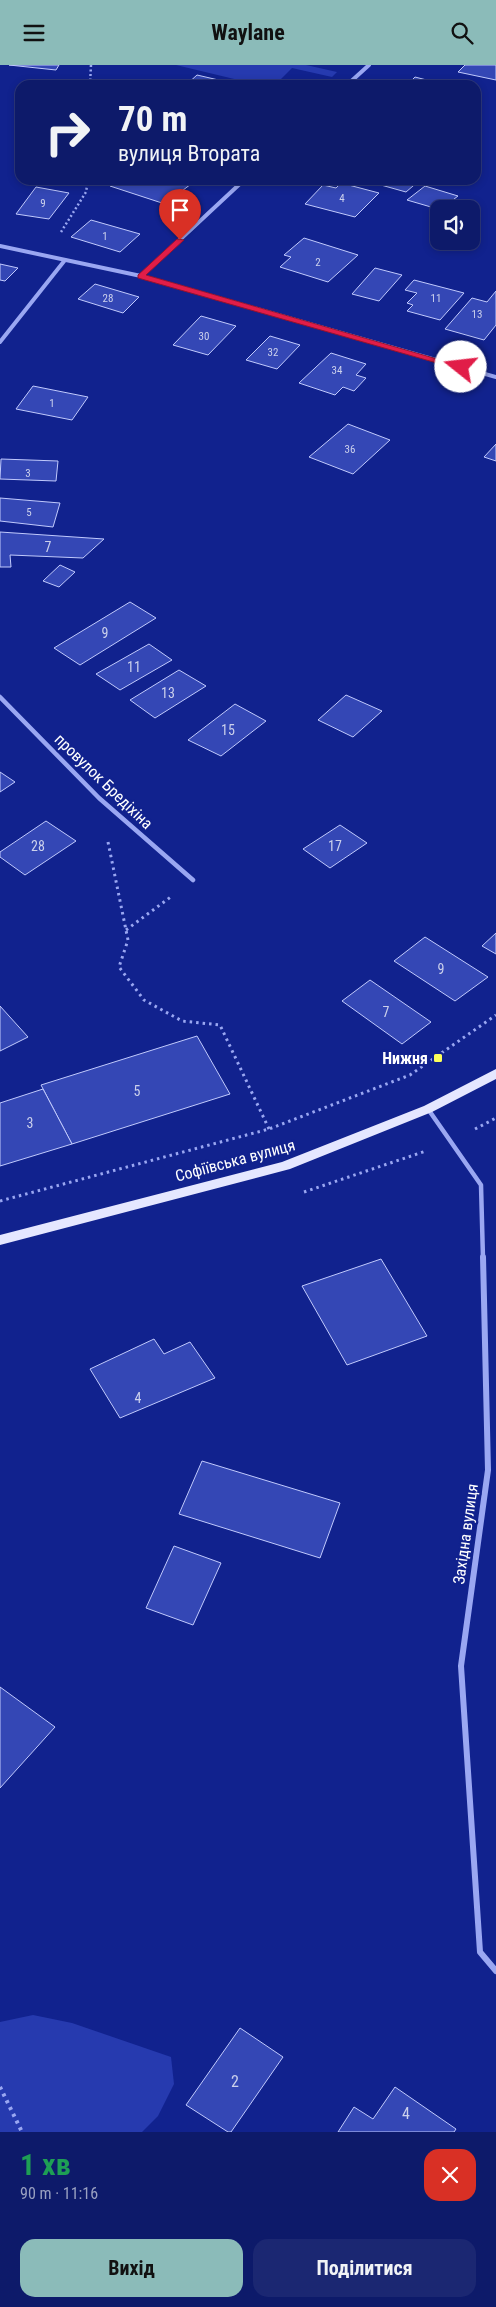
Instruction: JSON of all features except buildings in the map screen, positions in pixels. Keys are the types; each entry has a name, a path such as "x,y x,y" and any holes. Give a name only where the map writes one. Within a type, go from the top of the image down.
{"main road":[{"name":"Софіївська вулиця","path":"0,1240 285,1166 428,1109 496,1074"}],"street":[{"path":"353,80 370,65"},
{"path":"141,276 239,185"},
{"path":"0,246 141,276 496,377"},
{"path":"0,342 65,260"},
{"name":"провулок Бредіхіна","path":"0,697 100,797 193,880"},
{"name":"Західна вулиця","path":"428,1109 481,1185 488,1470 461,1666 480,1952 496,1971"}],"path":[{"path":"90,80 91,65"},
{"path":"46,256 86,192 87,185"},
{"path":"100,797 128,940 119,967 144,1000 182,1021 220,1025 269,1129"},
{"path":"126,930 193,880"},
{"path":"0,1201 269,1129 410,1075 496,1015"},
{"path":"0,2087 22,2132"}],"shaded area":[{"path":"176,65 306,65 337,72 332,77 292,68 280,80 238,80"},
{"path":"33,2015 72,2023 171,2057 174,2084 158,2116 142,2132 0,2132 0,2022"}],"place":[{"name":"Нижня","path":"438,1058"}],"route":[{"path":"180,240 141,276 461,367"}]}
